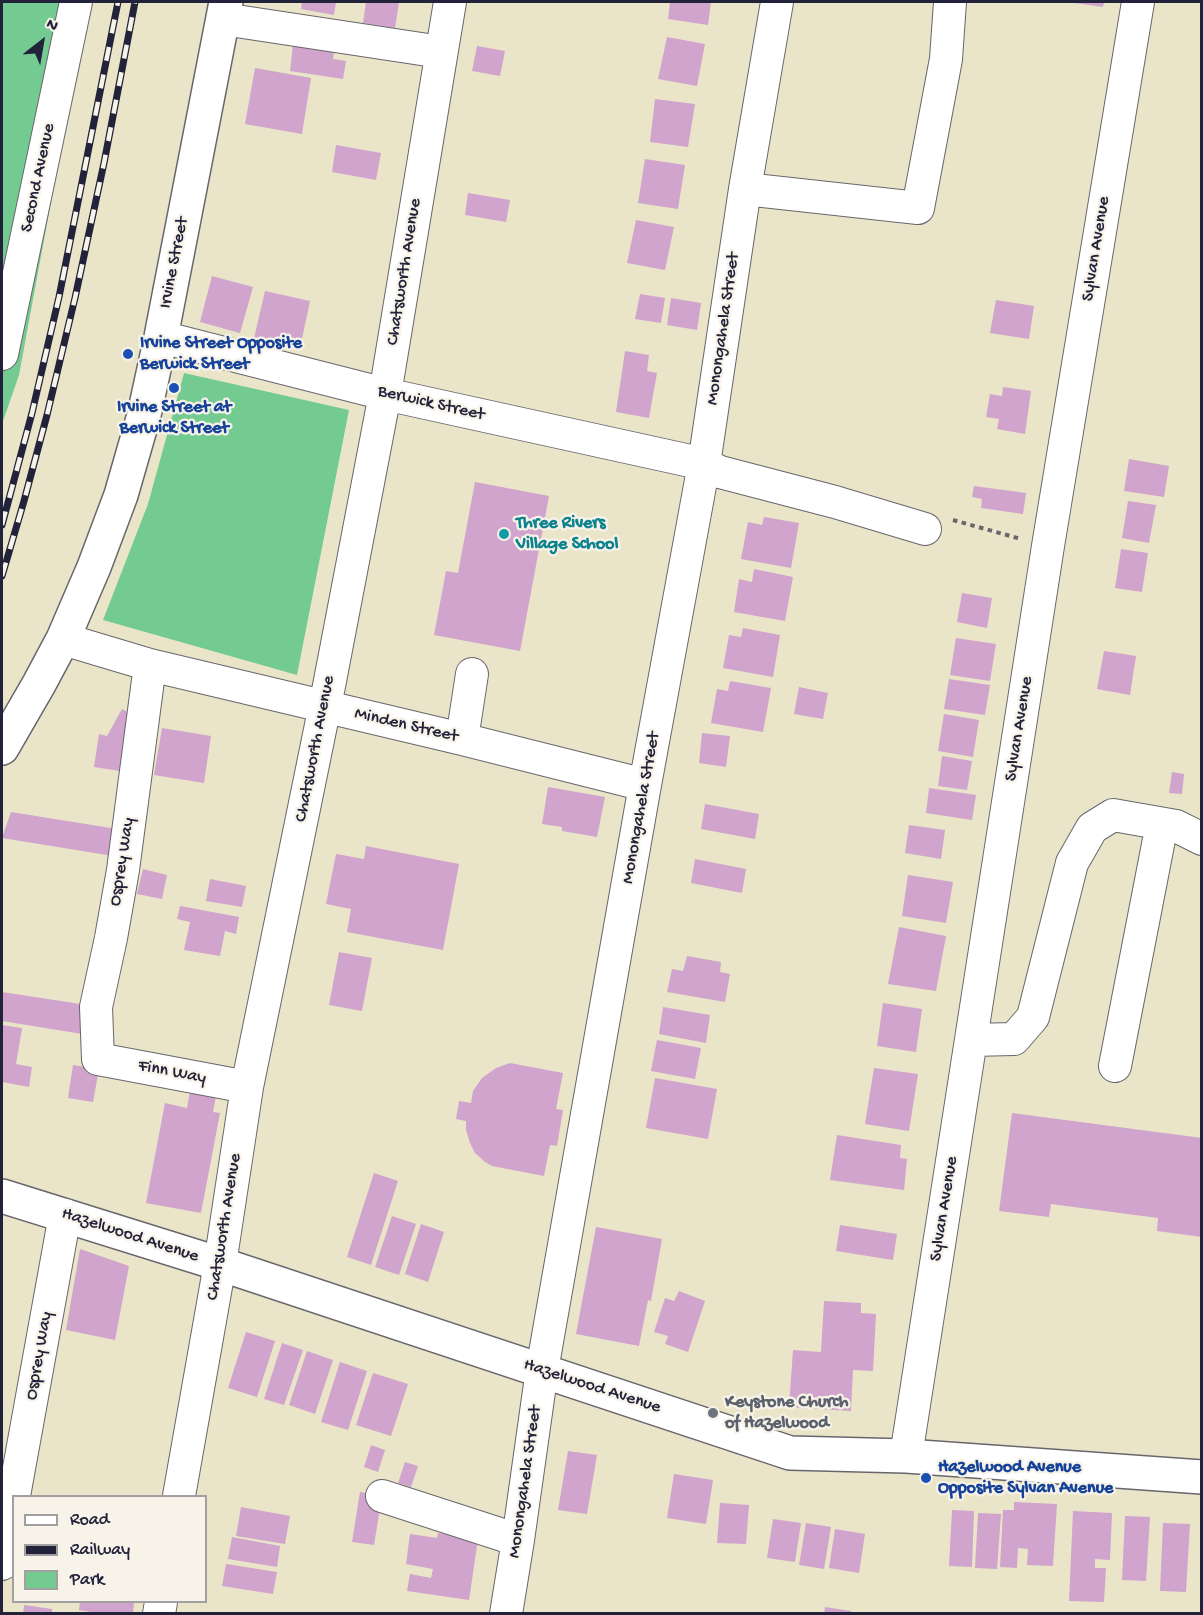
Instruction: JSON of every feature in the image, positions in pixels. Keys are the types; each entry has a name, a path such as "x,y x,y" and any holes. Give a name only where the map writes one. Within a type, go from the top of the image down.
{"main road":[{"name":"Irvine Street","path":"2,748 63,639 94,567 121,495 144,415 161,337 224,10"},
{"name":"Hazelwood Avenue","path":"2,1196 220,1264 790,1453 906,1456 1202,1477"}],"street":[{"name":"Second Avenue","path":"2,354 76,2"},
{"name":"Chatsworth Avenue","path":"179,1495 220,1264 247,1088 325,706 385,394 450,2"},
{"name":"Monongahela Street","path":"506,1614 542,1370 704,464 745,189 777,2"},
{"path":"745,189 918,208 946,59 950,2"},
{"name":"Sylvan Avenue","path":"906,1456 1046,558 1138,2"},
{"path":"224,10 441,52"},
{"name":"Berwick Street","path":"161,337 385,394 704,464 720,472 835,502 925,529"},
{"name":"Minden Street","path":"63,639 150,665 645,785"},
{"name":"Osprey Way","path":"98,1059 96,1007 123,870 150,665"},
{"path":"462,739 472,674"},
{"path":"971,1040 1014,1039 1033,1017 1072,863 1092,828 1113,815 1176,826 1202,839"},
{"path":"1115,1066 1162,824"},
{"name":"Finn Way","path":"98,1059 247,1088"},
{"name":"Osprey Way","path":"15,1495 65,1215"},
{"path":"382,1496 518,1540"},
{"path":"2,1564 12,1512"}],"green space":[{"path":"2,2 88,2 19,375 2,424"},
{"path":"184,373 349,410 297,675 103,620 148,504"}],"building":[{"path":"302,2 336,2 334,15 301,9"},
{"path":"366,2 399,2 395,28 363,23"},
{"path":"670,2 711,2 708,25 668,19"},
{"path":"1075,2 1104,2 1103,7"},
{"path":"667,37 705,44 697,86 658,79"},
{"path":"293,45 334,51 333,59 346,61 343,79 290,71"},
{"path":"477,46 505,51 500,76 472,71"},
{"path":"255,68 311,78 302,134 245,124"},
{"path":"655,99 695,104 688,147 650,142"},
{"path":"336,145 381,153 376,180 332,172"},
{"path":"645,159 685,165 678,209 638,203"},
{"path":"468,193 510,200 506,222 465,215"},
{"path":"636,220 674,227 665,270 627,263"},
{"path":"212,276 253,287 240,333 200,322"},
{"path":"265,291 310,301 300,348 254,338"},
{"path":"640,294 665,298 661,323 635,319"},
{"path":"671,298 701,303 697,330 667,325"},
{"path":"996,300 1034,306 1029,339 990,333"},
{"path":"625,351 649,355 647,371 657,373 649,418 616,412"},
{"path":"1003,387 1031,391 1025,434 997,429 999,419 986,417 990,394 1002,396"},
{"path":"1129,459 1169,466 1164,497 1124,491"},
{"name":"Three Rivers Village School","path":"475,482 549,496 520,651 434,635 446,571 458,573"},
{"path":"974,486 1026,493 1023,514 981,508 982,499 972,497"},
{"path":"1128,501 1156,505 1149,543 1122,538"},
{"path":"764,517 799,523 791,568 741,559 748,522 762,525"},
{"path":"1121,549 1148,553 1142,592 1115,588"},
{"path":"754,569 793,577 785,621 734,612 739,579 752,582"},
{"path":"962,593 992,598 987,628 957,622"},
{"path":"743,628 780,635 773,677 723,668 729,635 741,637"},
{"path":"956,638 996,644 990,681 950,675"},
{"path":"1104,651 1136,656 1130,695 1097,689"},
{"path":"949,679 990,685 985,715 944,709"},
{"path":"730,681 771,688 763,732 711,723 717,689 728,691"},
{"path":"799,687 828,693 823,719 794,714"},
{"path":"122,709 138,718 126,772 94,767 99,734 107,736"},
{"path":"944,714 979,720 973,757 938,751"},
{"path":"162,728 211,736 204,783 154,775"},
{"path":"702,733 730,736 726,767 699,763"},
{"path":"942,756 972,761 967,790 938,786"},
{"path":"1172,772 1184,774 1182,794 1169,793"},
{"path":"548,787 605,797 597,837 562,831 562,827 542,824"},
{"path":"929,788 976,795 972,820 926,813"},
{"path":"705,804 759,814 755,839 701,829"},
{"path":"11,812 117,829 113,856 2,838"},
{"path":"909,825 945,830 941,859 905,853"},
{"path":"366,846 459,864 443,950 347,932 351,909 326,904 336,854 364,859"},
{"path":"695,859 746,869 742,893 691,883"},
{"path":"143,869 167,875 162,899 137,894"},
{"path":"908,875 953,882 946,923 902,916"},
{"path":"210,879 246,886 242,907 206,901"},
{"path":"180,906 239,917 236,934 225,931 220,956 184,950 190,922 177,919"},
{"path":"899,927 946,936 936,991 888,984"},
{"path":"339,952 372,958 362,1011 329,1005"},
{"path":"687,956 721,962 720,972 730,974 725,1002 667,992 672,969 683,971"},
{"path":"2,992 87,1005 82,1034 2,1021"},
{"path":"883,1003 922,1009 916,1052 877,1046"},
{"path":"663,1007 710,1015 706,1043 659,1034"},
{"path":"2,1025 22,1028 16,1064 32,1067 29,1087 2,1082"},
{"path":"657,1040 701,1048 695,1079 651,1071"},
{"path":"510,1063 563,1073 556,1109 563,1110 557,1146 550,1145 544,1176 492,1166 485,1162 475,1153 470,1143 466,1121 456,1119 459,1101 471,1103 473,1091 482,1078 496,1068"},
{"path":"73,1065 99,1069 93,1102 68,1098"},
{"path":"874,1068 918,1074 909,1131 865,1124"},
{"path":"655,1078 717,1089 708,1139 646,1128"},
{"path":"190,1091 216,1096 213,1112 220,1113 201,1213 146,1203 165,1103 187,1108"},
{"path":"1012,1113 1202,1138 1202,1237 1157,1231 1158,1218 1051,1204 1049,1217 999,1211"},
{"path":"837,1135 901,1145 900,1158 907,1159 904,1190 830,1180"},
{"path":"374,1173 398,1181 371,1265 347,1257"},
{"path":"392,1216 416,1224 399,1275 375,1267"},
{"path":"421,1224 444,1232 428,1282 405,1274"},
{"path":"840,1225 897,1234 893,1260 836,1251"},
{"path":"596,1227 662,1239 651,1301 648,1300 639,1346 576,1334"},
{"path":"80,1249 129,1266 115,1340 66,1330"},
{"path":"679,1291 705,1301 688,1352 665,1344 668,1336 654,1332 665,1298 674,1301"},
{"path":"824,1301 861,1303 861,1313 876,1314 873,1371 853,1370 851,1411 789,1407 793,1350 821,1352"},
{"path":"246,1332 275,1341 257,1397 228,1388"},
{"path":"282,1343 303,1350 284,1405 264,1399"},
{"path":"307,1351 333,1360 315,1414 289,1405"},
{"path":"340,1362 367,1371 348,1430 321,1422"},
{"path":"373,1373 408,1384 391,1436 356,1425"},
{"path":"371,1445 385,1450 378,1472 364,1467"},
{"path":"568,1451 597,1455 587,1514 558,1510"},
{"path":"405,1462 418,1466 411,1487 398,1483"},
{"path":"674,1474 713,1480 706,1524 667,1518"},
{"path":"360,1492 382,1496 374,1545 352,1542"},
{"path":"1014,1502 1057,1504 1053,1566 1027,1565 1028,1549 1018,1548 1017,1568 1000,1567 1003,1510 1014,1510"},
{"path":"720,1503 749,1505 746,1544 717,1543"},
{"path":"241,1507 290,1516 285,1544 236,1536"},
{"path":"952,1510 974,1511 972,1567 949,1566"},
{"path":"1073,1511 1112,1513 1110,1560 1095,1559 1095,1568 1106,1568 1104,1602 1069,1601"},
{"path":"978,1513 1001,1514 997,1569 975,1568"},
{"path":"1125,1516 1150,1517 1146,1581 1122,1580"},
{"path":"773,1519 801,1523 795,1562 767,1558"},
{"path":"806,1523 831,1527 824,1569 799,1565"},
{"path":"1163,1523 1190,1524 1186,1592 1160,1591"},
{"path":"835,1529 865,1534 859,1573 829,1568"},
{"path":"438,1533 478,1539 469,1600 407,1591 410,1574 431,1578 433,1569 406,1564 410,1534 437,1538"},
{"path":"232,1537 280,1546 277,1567 228,1559"},
{"path":"226,1564 277,1572 273,1594 222,1586"},
{"path":"80,1603 134,1603 133,1614 102,1614 79,1610"},
{"path":"24,1605 52,1609 52,1614 23,1614"},
{"path":"825,1607 851,1611 851,1614 824,1614"}],"railway":[{"path":"2,525 32,413 59,297 118,2"},
{"path":"2,576 47,415 75,298 135,2"}],"place":[{"name":"Irvine Street Opposite Berwick Street","path":"128,354"},
{"name":"Irvine Street at Berwick Street","path":"174,388"},
{"name":"Three Rivers Village School","path":"504,534"},
{"name":"Keystone Church of Hazelwood","path":"713,1413"},
{"name":"Hazelwood Avenue Opposite Sylvan Avenue","path":"926,1478"}]}
